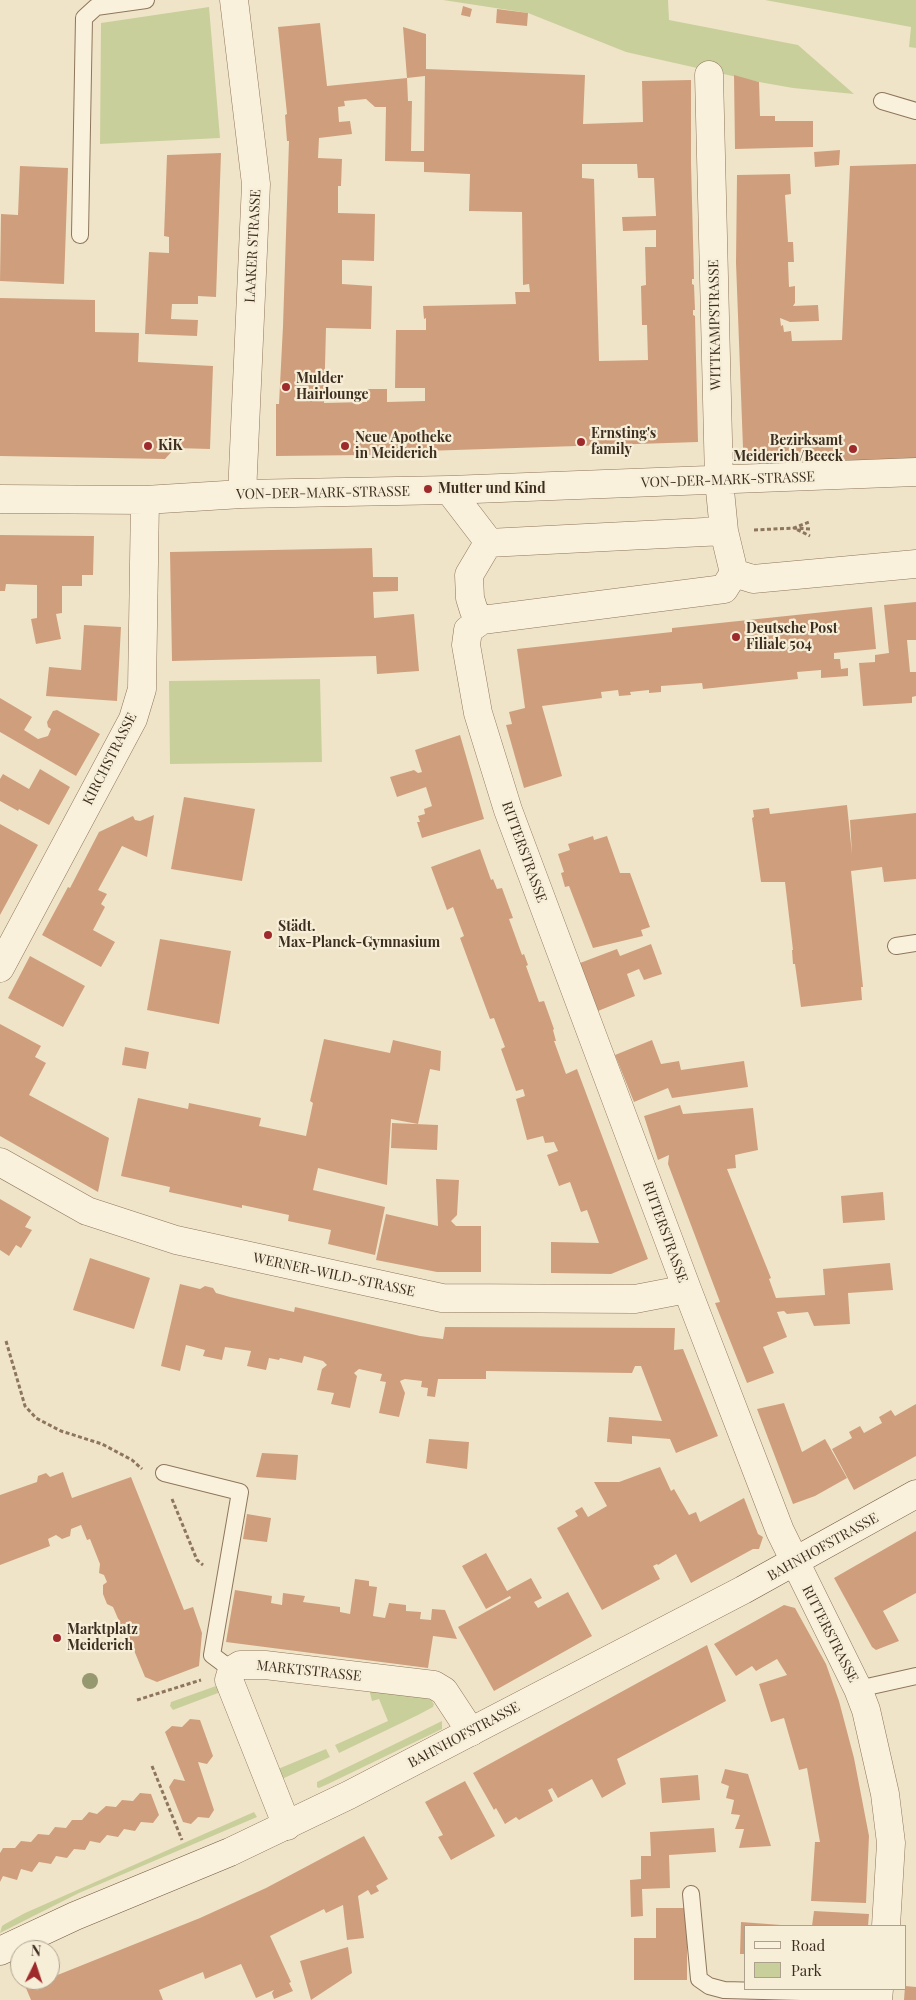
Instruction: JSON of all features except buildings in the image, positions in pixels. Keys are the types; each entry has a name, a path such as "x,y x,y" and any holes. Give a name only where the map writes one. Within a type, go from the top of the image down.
{"street":[{"name":"LAAKER STRASSE","path":"234,0 256,184 242,494"},
{"name":"WITTKAMPSTRASSE","path":"709,75 719,480 724,531 734,573"},
{"name":"VON-DER-MARK-STRASSE","path":"0,499 145,500 242,494 449,490 916,472"},
{"path":"449,490 486,537 488,544 469,575 470,598 474,610 482,620 724,590 734,573 753,580 916,564"},
{"name":"KIRCHSTRASSE","path":"0,968 133,719 142,688 145,500"},
{"path":"488,544 724,531"},
{"name":"RITTERSTRASSE","path":"482,620 468,630 466,645 478,713 508,810 765,1496 794,1562 858,1689 866,1710 885,1794 891,1843 886,1925"},
{"name":"WERNER-WILD-STRASSE","path":"0,1162 88,1211 176,1240 442,1298 635,1299 686,1289"},
{"name":"BAHNHOFSTRASSE","path":"0,1951 75,1916 193,1868 287,1826 471,1732 794,1562 916,1494"},
{"name":"MARKTSTRASSE","path":"232,1670 240,1665 265,1666 434,1685 444,1692 471,1732"},
{"path":"232,1670 230,1680 287,1826"}],"lane":[{"path":"80,234 84,18 96,7 146,0"},
{"path":"882,101 916,111"},
{"path":"896,946 916,943"},
{"path":"164,1473 240,1492 212,1655 232,1670"},
{"path":"858,1689 916,1676"},
{"path":"692,1894 699,1979 709,1986 724,1990 879,1994"}],"path":[{"path":"794,528 809,522"},
{"path":"794,528 810,536"},
{"path":"724,531 810,529"},
{"path":"6,1341 25,1406 36,1418 62,1431 102,1444 132,1460 144,1470"},
{"path":"168,1493 182,1520 197,1560 225,1580"},
{"path":"137,1700 232,1670"},
{"path":"152,1766 193,1868"}],"green space":[{"path":"443,0 668,0 669,20 798,45 854,94 793,88 759,82 626,52 528,13"},
{"path":"765,0 916,0 916,48 909,47 911,27"},
{"path":"209,7 220,138 100,144 101,23"},
{"path":"320,679 322,762 170,764 169,681"},
{"path":"216,1686 220,1687 218,1693 173,1710 170,1706 171,1702"},
{"path":"369,1689 424,1697 431,1700 434,1704 433,1707 418,1715 339,1753 335,1745 388,1721 379,1699 372,1701"},
{"path":"442,1721 442,1729 328,1784 317,1787 317,1782"},
{"path":"326,1749 330,1757 282,1779 278,1769"},
{"path":"254,1812 257,1817 79,1893 0,1933 2,1926 25,1913"}],"place":[{"name":"Mulder Hairlounge","path":"286,387"},
{"name":"Ernsting's family","path":"581,442"},
{"name":"KiK","path":"148,446"},
{"name":"Neue Apotheke in Meiderich","path":"345,446"},
{"name":"Bezirksamt Meiderich/Beeck","path":"853,449"},
{"name":"Mutter und Kind","path":"428,489"},
{"name":"Deutsche Post Filiale 504","path":"736,637"},
{"name":"Städt. Max-Planck-Gymnasium","path":"268,935"},
{"name":"Marktplatz Meiderich","path":"57,1638"}]}
